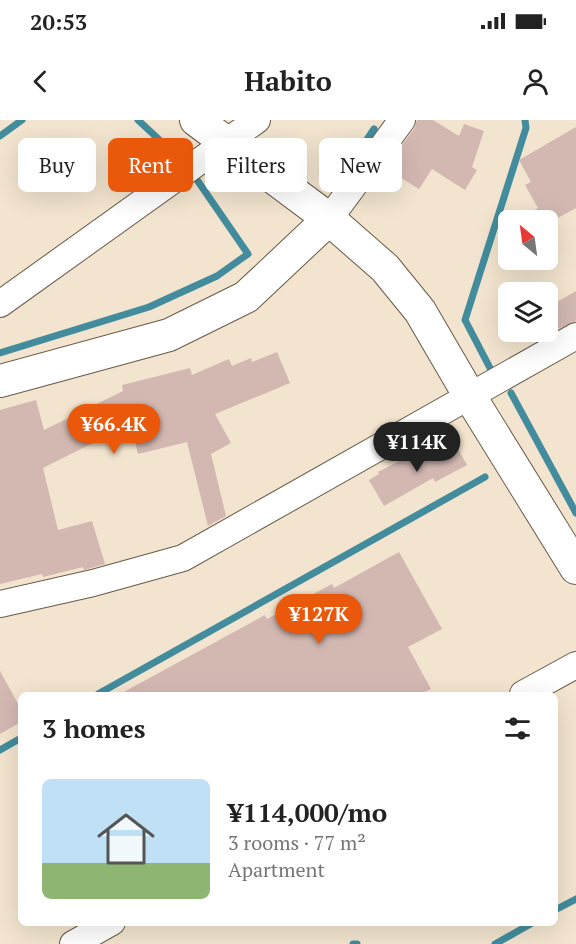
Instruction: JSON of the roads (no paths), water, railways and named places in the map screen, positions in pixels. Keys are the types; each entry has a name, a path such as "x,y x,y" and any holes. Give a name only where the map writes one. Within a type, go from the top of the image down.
{"street":[{"path":"196,120 220,138"},
{"path":"231,138 257,120"},
{"path":"0,381 169,335 246,297 329,219 402,120"},
{"path":"0,304 205,156"},
{"path":"293,192 329,219 385,268 420,311 576,568"},
{"path":"0,604 93,583 183,558 576,336"},
{"path":"528,692 576,665"},
{"path":"73,944 105,926"}],"waterway":[{"path":"0,136 22,120"},
{"path":"138,120 157,138"},
{"path":"490,368 465,320 526,128 525,120"},
{"path":"368,138 374,129"},
{"path":"0,353 149,307 217,276 248,254 193,174"},
{"path":"511,393 576,513"},
{"path":"102,692 485,477"},
{"path":"0,750 18,740"},
{"path":"558,908 576,899"},
{"path":"495,944 527,926"}]}
